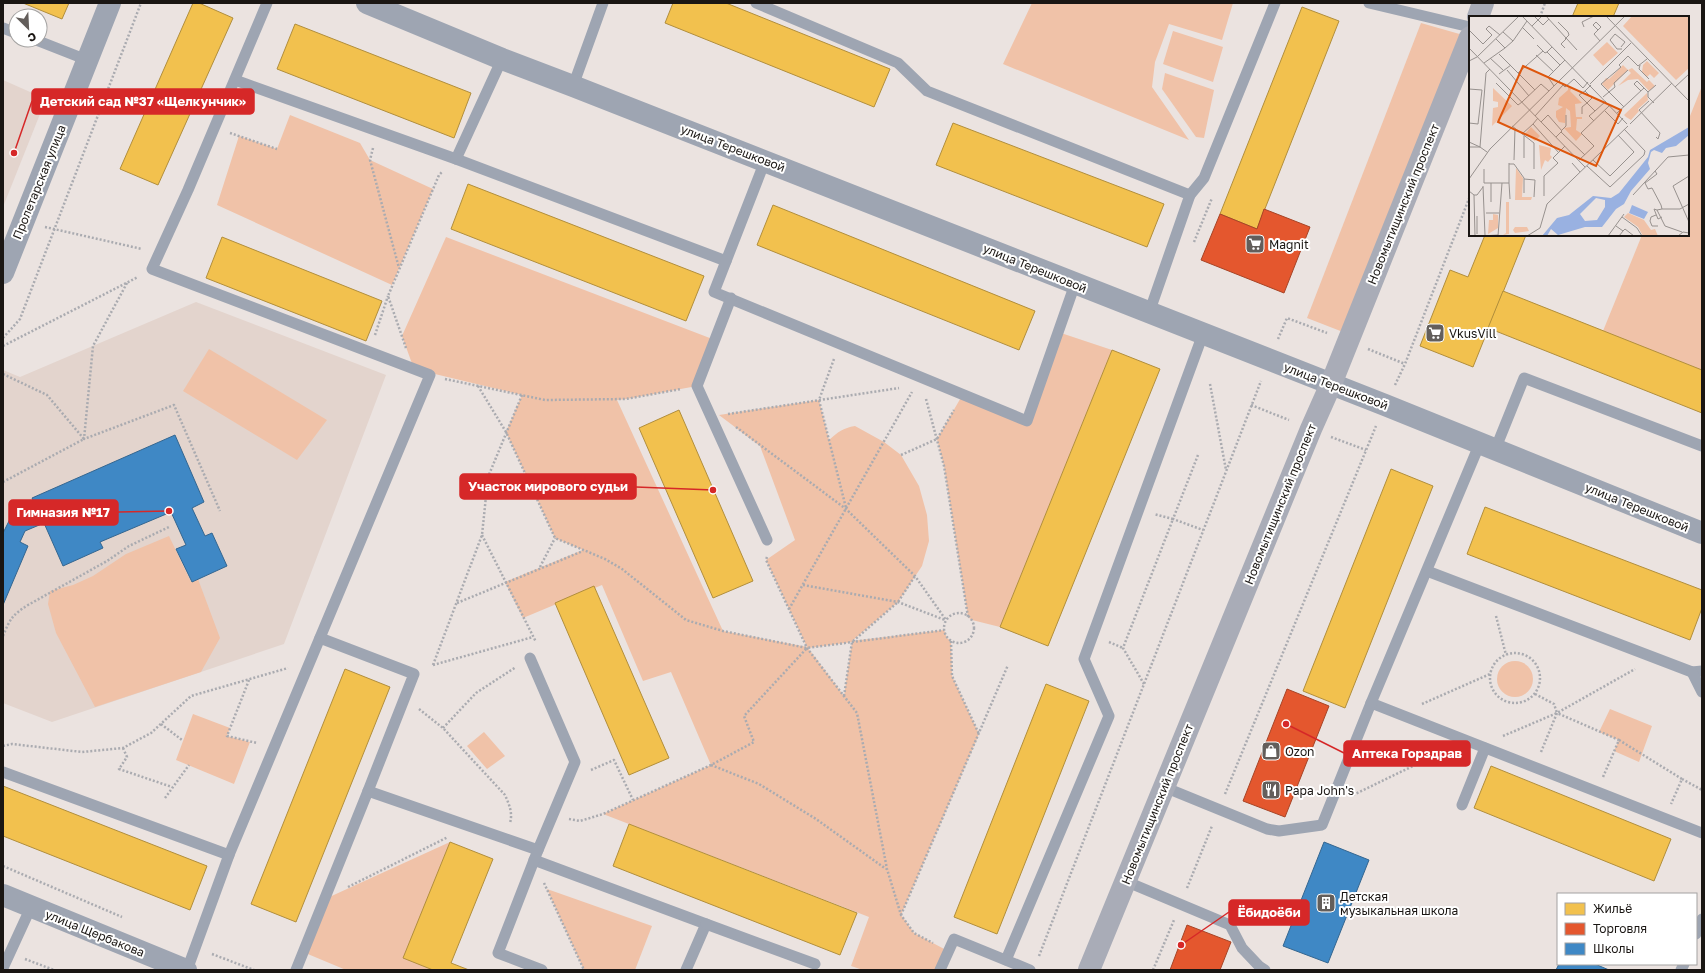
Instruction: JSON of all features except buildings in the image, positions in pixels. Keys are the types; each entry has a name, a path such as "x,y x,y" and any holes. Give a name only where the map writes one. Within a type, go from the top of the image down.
{"main road":[{"path":"1478,16 1483,3"},
{"name":"Новомытищинский проспект","path":"1089,970 1308,436 1331,384 1469,40"}],"street":[{"name":"Пролетарская улица","path":"3,273 110,3"},
{"name":"улица Терешковой","path":"367,3 502,59 1331,384 1702,533"},
{"name":"улица Щербакова","path":"3,895 187,970"}],"lane":[{"path":"187,970 229,856 430,375 152,269 215,127 267,3"},
{"path":"573,86 603,3"},
{"path":"756,3 898,63 926,91 1190,195"},
{"path":"1149,313 1190,195 1204,178 1275,3"},
{"path":"1369,3 1410,8 1469,27"},
{"path":"48,45 87,60"},
{"path":"456,159 502,59"},
{"path":"234,80 456,159 726,261"},
{"path":"765,161 714,292 839,344 918,382 962,394 1027,421 1075,284"},
{"path":"731,298 697,386 715,416 767,540"},
{"path":"1006,960 1109,716 1084,659 1203,334"},
{"path":"1164,787 1268,829 1279,832 1322,825 1371,703 1427,571 1524,378 1702,446"},
{"path":"1427,571 1654,658 1697,672 1702,692"},
{"path":"296,970 406,698 414,674 320,638"},
{"path":"530,658 575,762 536,855 498,953 542,970"},
{"path":"1371,703 1702,833"},
{"path":"1462,805 1482,747"},
{"path":"3,772 229,856"},
{"path":"368,791 506,838 536,855 706,924 815,964"},
{"path":"1125,881 1230,925 1242,948 1259,966 1266,970"},
{"path":"3,968 31,907"},
{"path":"1697,932 1702,919"},
{"path":"686,970 706,924"},
{"path":"940,970 954,939 1006,960 1033,966"}],"path":[{"path":"3,338 20,319 56,229 141,3"},
{"path":"1540,16 1545,3"},
{"path":"215,127 277,149"},
{"path":"373,148 370,160 399,268"},
{"path":"370,352 388,296 438,175 456,159"},
{"path":"1405,364 1469,199"},
{"path":"23,222 160,253"},
{"path":"3,346 152,269"},
{"path":"84,440 93,346 127,283"},
{"path":"388,296 414,369"},
{"path":"839,344 819,400 846,509"},
{"path":"3,374 47,394 84,440"},
{"path":"430,375 545,400 626,399 697,386"},
{"path":"715,416 819,400 918,382"},
{"path":"918,382 944,466 968,617 973,626 972,635 965,642 956,643 951,641 944,630 946,620 954,614 964,614 968,617"},
{"path":"789,609 918,382"},
{"path":"1210,384 1226,470"},
{"path":"478,386 506,432 555,538 605,559 622,569 686,620 723,631 807,648 944,630"},
{"path":"901,455 937,440 962,394"},
{"path":"433,665 482,536 488,477 522,395"},
{"path":"3,482 84,440 174,405 220,511"},
{"path":"1033,966 1144,684 1251,405"},
{"path":"715,416 846,509 915,576 946,620"},
{"path":"1153,970 1366,450"},
{"path":"1144,684 1123,648 1198,455"},
{"path":"1138,510 1173,519 1203,530"},
{"path":"3,636 9,620 16,612 28,604 107,561 128,546 169,527"},
{"path":"443,728 476,692 540,651 482,536"},
{"path":"540,568 555,538"},
{"path":"767,540 766,560 807,648 858,713 886,869 901,915 914,933 948,951"},
{"path":"457,602 584,550"},
{"path":"844,696 852,642 898,602 915,576"},
{"path":"803,585 898,602 946,620"},
{"path":"1491,596 1506,655"},
{"path":"414,674 433,665 533,637"},
{"path":"951,641 952,676 979,734"},
{"path":"552,816 580,821 603,814 711,765 754,742 744,716 807,648"},
{"path":"1517,653 1527,656 1536,663 1540,673 1540,684 1535,694 1527,701 1516,704 1505,702 1496,696 1491,686 1490,674 1498,659 1506,655 1517,653"},
{"path":"1482,747 1558,713 1654,658"},
{"path":"3,746 12,744 82,752 123,748 151,733 191,696 310,661"},
{"path":"901,915 1008,665"},
{"path":"1399,714 1490,674"},
{"path":"249,679 227,736 274,748"},
{"path":"1535,694 1554,704 1558,713 1619,740 1702,790"},
{"path":"406,698 443,728 505,795 510,806 512,817 506,838"},
{"path":"1534,767 1558,713"},
{"path":"161,724 182,740"},
{"path":"1330,807 1466,740"},
{"path":"1596,792 1619,740"},
{"path":"123,748 127,757 119,769 172,787"},
{"path":"165,798 188,765"},
{"path":"711,765 759,784 816,819 886,869"},
{"path":"1664,819 1682,779"},
{"path":"325,898 469,826"},
{"path":"536,855 584,970"},
{"path":"3,866 124,918"},
{"path":"195,948 254,970"},
{"path":"21,964 24,958 54,970"}],"shaded area":[{"path":"1032,3 1233,3 1222,40 1169,24 1155,62 1152,87 1189,140 1003,64"},
{"path":"1421,23 1463,35 1343,332 1307,318"},
{"path":"1173,31 1223,47 1213,82 1163,64"},
{"path":"1165,73 1214,90 1204,138 1196,137 1162,89"},
{"path":"3,80 46,99 3,207"},
{"path":"1702,86 1702,370 1603,331 1642,236 1689,236 1689,118"},
{"path":"290,115 360,143 370,160 433,189 392,285 217,205 239,136 277,149"},
{"path":"446,237 715,340 697,386 617,400 723,631 807,647 766,560 795,540 760,446 719,415 819,400 829,440 841,431 855,426 884,442 901,455 919,486 927,515 929,541 922,566 898,602 852,641 944,630 947,638 951,641 952,676 979,734 901,915 914,933 948,951 940,970 863,970 851,966 869,917 603,814 711,765 671,672 643,681 602,585 523,618 505,582 583,550 555,538 506,432 522,395 414,369 402,336","holes":["852,642 844,696 808,648"]},
{"path":"196,302 386,375 284,644 52,722 3,703 3,370 20,377"},
{"path":"1058,332 1112,350 1000,627 972,620 968,617 944,466 937,439 963,394 1027,421"},
{"path":"209,349 327,420 297,460 183,391"},
{"path":"169,536 191,582 198,579 220,638 201,672 95,707 56,633 48,604 50,591 73,585 93,576 126,554"},
{"path":"1515,661 1525,664 1530,669 1533,679 1530,689 1525,694 1515,697 1505,694 1500,689 1497,679 1500,669 1505,664"},
{"path":"1610,709 1652,726 1639,762 1614,751 1619,740 1599,732"},
{"path":"193,714 230,728 227,736 250,742 234,784 176,760"},
{"path":"484,732 505,756 487,769 467,746"},
{"path":"450,842 404,958 433,970 346,970 303,952 325,899"},
{"path":"547,889 652,926 635,970 584,970"}],"place":[{"name":"Детский сад №37 «Щелкунчик»","path":"14,153"},
{"name":"Magnit","path":"1255,244"},
{"name":"VkusVill","path":"1435,333"},
{"name":"Участок мирового судьи","path":"713,490"},
{"name":"Гимназия №17","path":"169,511"},
{"name":"Аптека Горздрав","path":"1286,724"},
{"name":"Ozon","path":"1271,751"},
{"name":"Papa John's","path":"1271,790"},
{"name":"Детская музыкальная школа","path":"1326,903"},
{"name":"Ёбидоёби","path":"1181,945"}]}
